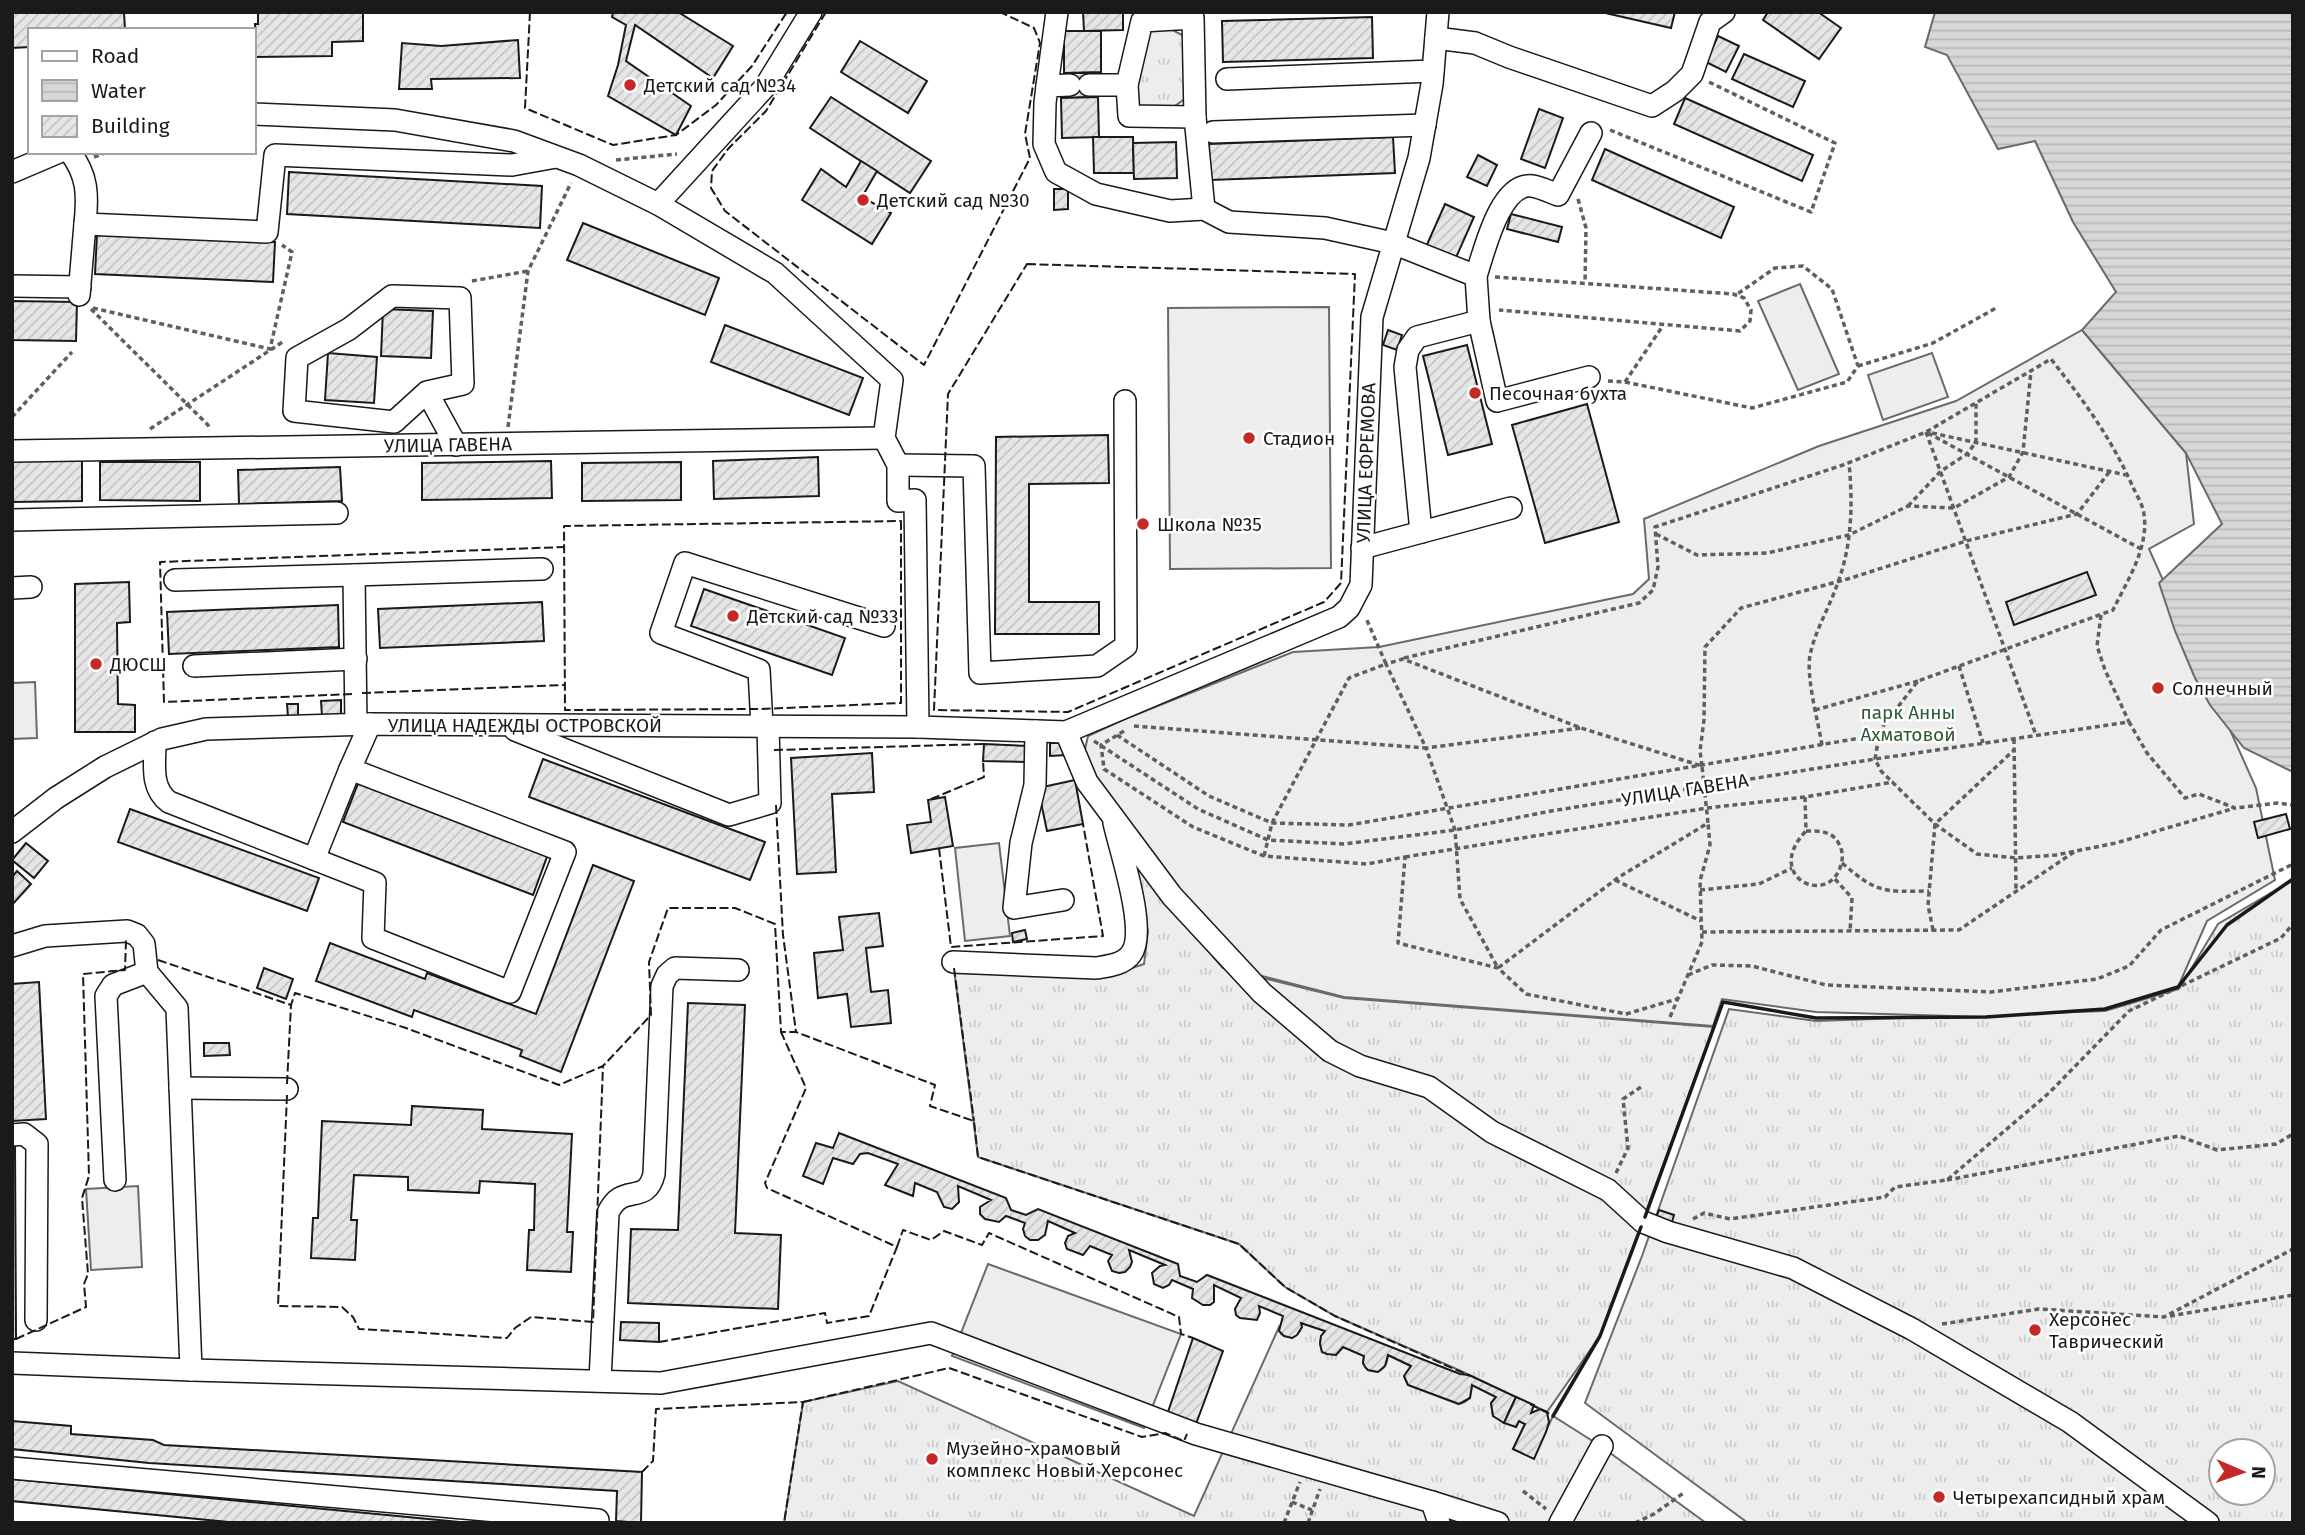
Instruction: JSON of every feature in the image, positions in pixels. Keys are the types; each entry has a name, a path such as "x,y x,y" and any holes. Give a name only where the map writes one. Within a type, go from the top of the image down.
{"street":[{"path":"658,204 765,87 811,12"},
{"path":"1057,12 1045,103 1044,144 1056,172 1096,194 1170,211 1204,209 1229,222 1325,228 1393,243 1476,276"},
{"name":"УЛИЦА ЕФРЕМОВА","path":"1357,597 1361,585 1372,317 1419,158 1433,71 1438,12"},
{"path":"1436,38 1475,43 1652,106 1675,91 1692,74 1710,22 1724,12"},
{"path":"1195,117 1129,116 1127,85 1142,21 1193,18 1195,117 1204,209"},
{"path":"1227,79 1433,71"},
{"path":"1047,86 1127,85"},
{"path":"256,114 395,120 514,141 579,165 658,204 775,273 892,380 884,438 898,465 898,501 915,500 918,727"},
{"path":"1213,132 1425,125"},
{"path":"1588,377 1497,401 1479,314 1476,276 1502,203 1513,191 1530,185 1558,195 1600,131"},
{"path":"17,163 51,154"},
{"path":"12,286 79,291 88,195 80,166 71,154"},
{"path":"85,224 267,232 275,155 512,166 556,157"},
{"path":"392,296 460,298 463,384 427,393 394,422 294,411 297,358 349,329 392,296"},
{"path":"1421,532 1405,367 1408,350 1417,337 1479,314"},
{"path":"427,393 456,445"},
{"path":"898,465 974,466 980,673 1097,666 1126,646 1125,401"},
{"name":"УЛИЦА ГАВЕНА","path":"12,451 884,438"},
{"path":"1362,548 1511,508"},
{"path":"12,520 337,513"},
{"path":"504,725 729,815 770,803 759,670 661,634 685,563 884,626"},
{"path":"175,580 542,569"},
{"path":"314,859 351,769 363,724 356,659 354,575"},
{"path":"1357,597 1339,617 1072,730 1087,782 1171,896 1262,993 1330,1051 1360,1066 1429,1087 1492,1132 1608,1190 1643,1222 1668,1232 1793,1268 1912,1329 2070,1422 2208,1523"},
{"path":"194,666 356,659"},
{"name":"УЛИЦА НАДЕЖДЫ ОСТРОВСКОЙ","path":"12,832 56,798 105,767 155,742 206,729 363,724 1072,730"},
{"path":"1036,731 1035,785 1021,843 1014,908 1063,901"},
{"path":"155,742 155,784 160,796 169,802 375,883 373,938 510,992 565,852 351,769"},
{"path":"953,962 1096,968 1115,965 1131,953 1138,933 1111,814"},
{"path":"12,946 45,936 127,931 137,935 144,944 147,972 177,1008 191,1370"},
{"path":"600,1381 608,1213 617,1198 646,1190 652,1184 654,1174 662,986 667,975 675,968 738,970"},
{"path":"115,1180 106,996 113,985 147,972"},
{"path":"180,1088 287,1089"},
{"path":"12,1135 24,1134 37,1143 36,1320"},
{"path":"12,1363 661,1383 931,1332 1196,1434 1497,1523"},
{"path":"1560,1523 1602,1446"},
{"path":"12,1468 598,1520"},
{"path":"1433,1502 1439,1523"}],"path":[{"path":"1600,131 1811,212 1835,143 1692,74"},
{"path":"605,157 617,161 681,154"},
{"path":"506,444 528,271 579,165"},
{"path":"1562,187 1576,195 1587,228 1586,284"},
{"path":"216,448 208,425 89,307 270,349 292,252 267,232"},
{"path":"1736,295 1775,268 1802,266 1832,289 1858,366"},
{"path":"1476,276 1736,295 1744,298 1751,310 1749,321 1740,331 1479,314"},
{"path":"1588,377 1752,408 1847,382 1858,366 1933,343 1998,307"},
{"path":"1625,382 1662,326"},
{"path":"12,417 72,352"},
{"path":"1264,856 1272,822 1349,678 1403,659 1639,603 1653,590 1658,567 1655,527 1849,463 1926,432 2050,359 2089,406 2108,436 2144,513 2141,550 2113,610 1918,681 1815,710"},
{"path":"1908,506 1954,508 2009,477 2023,452 2031,370"},
{"path":"1656,534 1697,555 1767,553 1849,535 1908,506 1941,471 1967,454 1976,442 1976,402"},
{"path":"1926,432 2127,475"},
{"path":"1926,432 2141,550"},
{"path":"1926,432 2036,735"},
{"path":"1822,745 1815,710 1810,656 1839,582 1849,535 1852,494 1849,463"},
{"path":"1670,1017 1702,942 1700,881 1710,845 1700,751 1704,720 1705,647 1741,608 1839,582 1966,541 2077,514 2110,471"},
{"path":"1357,597 1426,748 1455,830 1460,900 1499,968 1526,994 1626,1014 1677,999"},
{"path":"2101,615 2097,646 2129,722 2147,753 2185,798 2199,794 2235,808"},
{"path":"1403,659 1581,728 1702,766"},
{"path":"1959,666 1983,743"},
{"path":"1918,681 1880,730 1875,759 1881,771 1935,824 1977,854 2016,858 2076,851 2116,843 2235,808 2278,803 2293,805"},
{"name":"УЛИЦА ГАВЕНА","path":"1072,730 1101,745 1198,809 1268,840 1344,844 1455,830 1551,811 1875,759 2129,722"},
{"path":"1581,728 1426,748 1131,726 1101,745 1104,769 1193,827 1264,856 1367,864 1707,808 1805,797 1893,782"},
{"path":"1116,735 1209,796 1272,822 1349,825 1879,735"},
{"path":"2014,739 2016,892"},
{"path":"1934,931 1928,905 1935,824 2014,750"},
{"path":"1805,797 1807,831"},
{"path":"1499,968 1615,880 1708,823"},
{"path":"1807,831 1825,831 1838,840 1843,852 1835,879 1828,883 1815,886 1802,883 1793,874 1790,860 1797,841 1807,831"},
{"path":"1702,932 1959,930 2076,851"},
{"path":"1405,858 1398,943 1499,968"},
{"path":"1841,862 1864,881 1888,892 1929,891"},
{"path":"1688,975 1712,965 1752,966 1826,985 1990,992 2097,979 2129,966 2161,930 2293,864"},
{"path":"1700,890 1759,884 1792,868"},
{"path":"1835,879 1852,898 1850,932"},
{"path":"1615,880 1702,920"},
{"path":"1947,1180 2049,1093 2129,1010 2281,938 2293,924"},
{"path":"1608,1190 1628,1148 1623,1099 1641,1087"},
{"path":"1668,1232 1704,1213 1730,1219 1885,1198 1895,1187 1947,1180 2179,1136 2217,1150 2276,1144 2293,1134"},
{"path":"2164,1317 2293,1249"},
{"path":"1912,1329 2039,1309 2164,1317 2293,1295"},
{"path":"1285,1522 1292,1502 1316,1468"},
{"path":"1308,1523 1316,1468"},
{"path":"1635,1523 1654,1514 1685,1492"},
{"path":"1292,1502 1312,1510"}],"green space":[{"path":"1165,26 1182,35 1187,43 1186,98 1172,108 1135,108 1131,78 1146,30"},
{"path":"1138,862 1165,901 1223,968 1344,998 1714,1027 1600,1336 1547,1412 1335,1316 1285,1287 1239,1244 978,1157 954,969 1109,976 1144,964 1148,931 1131,863"},
{"path":"2293,880 2293,1523 1748,1523 1585,1403 1642,1256 1729,1009 1816,1021 2105,1011 2179,989 2218,924"},
{"path":"1301,1323 1325,1331 1320,1341 1322,1352 1336,1355 1343,1347 1364,1356 1363,1363 1368,1370 1378,1372 1385,1365 1388,1355 1411,1366 1404,1376 1408,1385 1458,1404 1469,1398 1472,1385 1496,1397 1491,1403 1493,1416 1516,1427 1519,1421 1525,1424 1513,1449 1533,1458 1553,1416 1602,1447 1706,1523 784,1523 803,1402 898,1381 1194,1516 1279,1327 1281,1334 1292,1338 1300,1331"}],"shaded area":[{"path":"1800,284 1839,374 1798,390 1758,301"},
{"name":"Стадион","path":"1329,307 1331,568 1170,569 1168,308"},
{"name":"парк Анны Ахматовой","path":"2082,330 2186,453 2194,524 2149,549 2256,788 2275,880 2207,921 2178,987 2105,1009 1986,1017 1816,1012 1722,999 1713,1026 1344,997 1246,972 1174,892 1083,758 1088,736 1293,652 1379,647 1633,594 1649,579 1644,519 1819,446 1956,401"},
{"path":"1932,353 1948,397 1883,420 1868,375"},
{"path":"35,682 37,738 12,739 12,683"},
{"path":"999,843 1010,936 965,941 955,848"},
{"path":"138,1186 142,1267 91,1270 86,1189"},
{"path":"988,1264 1181,1334 1144,1428 952,1356"}],"water":[{"path":"1935,12 2293,12 2293,772 2244,748 2210,705 2195,678 2159,583 2222,524 2186,453 2082,330 2116,292 2073,222 2035,141 1998,149 1947,55 1925,47"}],"building":[{"path":"12,12 124,12 125,28 28,28 28,47 12,48"},
{"path":"258,12 363,12 363,41 332,42 332,56 256,57 255,24 258,24"},
{"path":"613,12 678,12 733,46 713,78 635,25 626,61 691,106 676,135 608,96 626,25 612,17"},
{"path":"1083,12 1123,12 1123,30 1084,31"},
{"path":"1601,12 1675,12 1671,28"},
{"path":"1768,12 1818,12 1841,28 1819,59 1763,20"},
{"path":"1372,17 1373,58 1223,62 1222,21"},
{"path":"1064,31 1101,31 1101,72 1064,73"},
{"path":"1718,36 1739,46 1726,72 1706,62"},
{"path":"518,40 520,78 431,79 432,89 399,89 402,43 441,46"},
{"path":"860,41 927,81 908,113 841,72"},
{"path":"1744,54 1805,81 1793,107 1732,79"},
{"path":"1070,73 1089,73 1090,97 1070,98"},
{"path":"831,97 931,161 910,193 810,128"},
{"path":"1098,97 1099,137 1062,138 1061,98"},
{"path":"1685,98 1813,155 1802,181 1674,124"},
{"path":"1539,109 1563,118 1545,168 1521,159"},
{"path":"1093,137 1133,137 1134,173 1094,173"},
{"path":"1393,137 1395,173 1210,180 1209,144"},
{"path":"1176,142 1177,178 1134,179 1133,143"},
{"path":"1605,149 1734,207 1721,238 1592,180"},
{"path":"1478,155 1497,165 1487,186 1467,177"},
{"path":"861,161 877,171 862,197 891,213 872,244 802,200 821,169 846,187"},
{"path":"289,172 542,186 540,228 287,214"},
{"path":"1054,189 1068,189 1068,209 1054,210"},
{"path":"1445,204 1474,217 1454,262 1425,249"},
{"path":"1511,214 1562,227 1558,242 1507,229"},
{"path":"583,223 719,278 705,315 567,260"},
{"path":"97,234 275,242 273,282 95,274"},
{"path":"12,301 77,302 76,341 12,340"},
{"path":"383,309 433,311 431,358 381,356"},
{"path":"725,325 863,378 849,415 711,362"},
{"path":"1388,330 1402,335 1397,350 1383,345"},
{"path":"1467,345 1492,444 1448,455 1423,356"},
{"path":"328,353 377,357 374,403 325,400"},
{"path":"1587,404 1619,522 1545,543 1512,425"},
{"path":"1108,435 1109,483 1029,484 1029,602 1099,602 1099,634 995,634 996,437"},
{"path":"818,457 819,496 714,499 713,461"},
{"path":"82,460 82,501 12,502 12,461"},
{"path":"551,461 552,498 422,500 422,463"},
{"path":"100,462 200,462 200,501 100,500"},
{"path":"681,462 681,500 582,501 582,463"},
{"path":"340,467 342,501 239,504 238,470"},
{"path":"2087,572 2096,595 2014,625 2006,602"},
{"name":"ДЮСШ","path":"129,582 130,622 117,623 118,704 135,705 135,732 75,732 75,584"},
{"path":"704,589 845,638 832,675 691,626"},
{"path":"542,602 544,641 380,648 378,609"},
{"path":"338,605 339,647 169,654 167,612"},
{"path":"341,700 341,716 322,716 321,701"},
{"path":"287,704 298,704 298,716 288,717"},
{"path":"1050,743 1067,743 1067,755 1050,756"},
{"path":"984,744 1029,746 1028,762 983,761"},
{"path":"872,753 874,792 832,794 836,872 797,874 791,758"},
{"path":"543,759 765,842 750,880 529,797"},
{"path":"1075,780 1083,824 1047,831 1038,788"},
{"path":"359,781 548,854 533,895 343,822"},
{"path":"945,797 953,846 911,853 907,825 931,822 928,800"},
{"path":"130,809 319,878 307,911 118,842"},
{"path":"2286,814 2290,829 2258,838 2254,822"},
{"path":"26,843 48,861 34,878 12,860"},
{"path":"593,865 634,881 561,1072 520,1056 522,1050 414,1010 412,1017 316,981 330,943 425,979 427,973 536,1014"},
{"path":"17,871 31,884 12,905 12,877"},
{"path":"879,913 883,946 866,948 871,992 888,990 891,1023 851,1027 847,994 818,998 814,953 843,950 839,917"},
{"path":"1025,930 1027,939 1013,942 1012,933"},
{"path":"264,968 293,979 286,999 257,988"},
{"path":"39,982 46,1119 12,1121 12,984"},
{"path":"688,1003 745,1005 735,1233 781,1235 778,1309 628,1303 631,1229 678,1230"},
{"path":"204,1043 229,1043 230,1055 204,1056"},
{"path":"412,1106 483,1110 482,1129 572,1134 567,1232 573,1232 571,1272 527,1270 529,1230 534,1230 535,1184 480,1181 479,1193 408,1190 408,1177 354,1175 351,1220 357,1220 355,1260 311,1258 313,1218 318,1218 322,1121 411,1125"},
{"path":"839,1133 1006,1198 1011,1210 1026,1215 1038,1209 1178,1264 1180,1276 1197,1282 1207,1275 1460,1374 1469,1375 1516,1397 1504,1423 1493,1416 1491,1403 1496,1397 1472,1385 1470,1398 1459,1404 1408,1385 1404,1376 1411,1366 1388,1355 1385,1366 1378,1372 1365,1367 1364,1356 1343,1347 1336,1355 1327,1354 1322,1352 1320,1344 1325,1331 1301,1323 1302,1327 1297,1335 1292,1338 1284,1336 1279,1331 1283,1316 1259,1306 1257,1320 1240,1318 1235,1309 1241,1298 1214,1285 1214,1302 1203,1305 1192,1298 1193,1289 1172,1280 1163,1288 1154,1284 1152,1273 1165,1265 1129,1250 1132,1262 1130,1267 1119,1273 1112,1271 1108,1261 1112,1255 1090,1246 1083,1255 1067,1249 1065,1243 1068,1236 1075,1233 1048,1221 1045,1235 1038,1240 1030,1240 1025,1236 1025,1223 1006,1216 999,1222 985,1219 980,1214 980,1207 991,1200 958,1186 959,1202 952,1209 944,1207 937,1192 915,1183 913,1196 885,1185 898,1164 868,1153 860,1154 853,1164 833,1158 823,1184 803,1176 816,1143 833,1148"},
{"path":"12,1145 15,1145 16,1339 12,1339"},
{"path":"1659,1210 1674,1215 1670,1229 1654,1224"},
{"path":"621,1322 659,1323 659,1342 620,1340"},
{"path":"1193,1338 1223,1351 1196,1424 1168,1412"},
{"path":"1516,1397 1534,1405 1531,1413 1540,1409 1547,1412 1549,1422 1534,1459 1513,1449 1525,1424 1519,1421 1516,1427 1504,1423"},
{"path":"12,1421 71,1426 71,1434 153,1440 164,1445 642,1472 641,1523 616,1521 617,1491 149,1463 12,1449"},
{"path":"12,1479 470,1523 239,1523 12,1501"}],"fence":[{"path":"530,12 525,108 613,145 676,135 716,105 752,66 787,12"},
{"path":"826,12 766,111 728,149 712,171 711,188 725,211 924,365 1030,158 1025,134 1040,43 1034,28 1000,12"},
{"path":"1027,264 1355,274 1341,583 1324,602 1068,712 934,710 948,394 1027,264"},
{"path":"901,521 901,703 761,709 565,710 564,526 901,521"},
{"path":"352,694 164,702 160,562 564,547"},
{"path":"362,693 565,685"},
{"path":"774,750 984,744"},
{"path":"931,799 984,777 983,761"},
{"path":"776,805 783,935 796,1032"},
{"path":"939,848 951,947 1103,936 1083,824"},
{"path":"158,960 291,1005 295,993 406,1028 559,1085 603,1066 651,1015 649,962 668,908 735,908 775,924 781,1032 796,1032 935,1085 930,1106 974,1121 978,1157 1239,1244 1285,1287 1335,1316 1470,1376"},
{"path":"16,1339 86,1307 84,1284 88,1274 82,1198 89,1176 83,974 125,970 126,940"},
{"path":"954,968 974,1121"},
{"path":"287,1084 291,1005"},
{"path":"659,1342 825,1313 827,1323 869,1316 897,1247 767,1188 765,1183 806,1088 781,1032"},
{"path":"287,1095 278,1306 342,1307 353,1317 359,1329 507,1338 515,1328 531,1317 593,1322 603,1066"},
{"path":"897,1247 903,1230 931,1240 944,1231 982,1245 989,1233 1179,1317 1181,1334 1193,1338"},
{"path":"803,1402 949,1368 1142,1437 1165,1433 1184,1441 1187,1434"},
{"path":"642,1472 653,1461 656,1409 803,1402 784,1523"},
{"path":"1530,1404 1552,1415"}],"wall":[{"path":"1645,1217 1723,1002 1816,1018 1986,1017 2105,1009 2178,987 2227,925 2293,879"},
{"path":"1553,1416 1600,1336 1641,1227"}],"place":[{"name":"Детский сад №34","path":"630,85"},
{"name":"Детский сад №30","path":"863,200"},
{"name":"Песочная бухта","path":"1475,393"},
{"name":"Стадион","path":"1249,438"},
{"name":"Школа №35","path":"1143,524"},
{"name":"Детский сад №33","path":"733,616"},
{"name":"ДЮСШ","path":"96,664"},
{"name":"Солнечный","path":"2158,688"},
{"name":"Херсонес Таврический","path":"2035,1330"},
{"name":"Музейно-храмовый комплекс Новый Херсонес","path":"932,1459"},
{"name":"Четырехапсидный храм","path":"1939,1497"}]}
